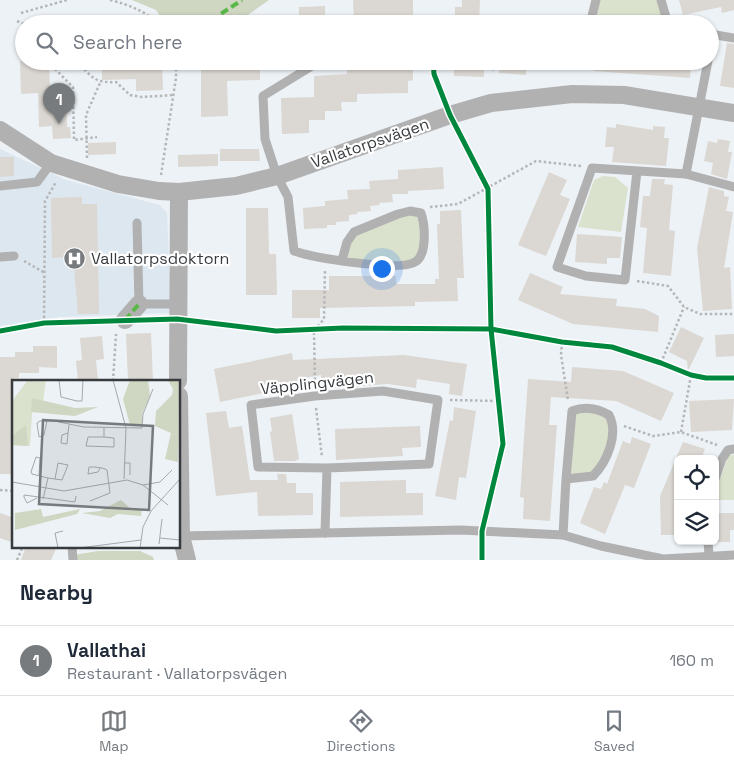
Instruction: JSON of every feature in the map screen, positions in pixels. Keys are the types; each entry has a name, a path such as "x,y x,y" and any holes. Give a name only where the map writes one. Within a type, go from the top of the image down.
{"street":[{"name":"Vallatorpsvägen","path":"0,130 51,163 118,184 159,191 179,192 236,186 277,176 450,115 491,103 572,94 624,95 734,113"},
{"path":"178,380 179,192"},
{"path":"125,320 139,304"},
{"path":"180,536 187,560"}],"lane":[{"path":"592,15 596,0"},
{"path":"662,0 666,15"},
{"path":"719,35 734,38"},
{"path":"305,70 263,96 265,139 277,176 288,197 294,250 308,256 326,258 342,260 376,264 413,264 419,259 423,250 424,221 421,213 410,211 354,232 347,242 342,260"},
{"path":"686,174 706,70"},
{"path":"0,186 36,182 51,163"},
{"path":"637,171 625,280 586,276 557,267 592,168 686,174 734,187"},
{"path":"137,223 139,304 178,304"},
{"path":"0,256 14,256"},
{"name":"Väpplingvägen","path":"383,391 438,400 430,464 327,468 258,467 251,405 315,396 383,391"},
{"path":"564,535 566,479 572,411 580,408 592,408 603,411 609,415 613,422 614,433 603,466 594,476 566,479"},
{"path":"719,468 722,459 731,449"},
{"path":"325,533 327,468"},
{"path":"180,536 461,530 564,535 601,546 663,559 734,555"},
{"path":"708,545 709,556"}],"path":[{"path":"21,13 67,0"},
{"path":"110,0 132,5 149,15"},
{"path":"21,13 24,6"},
{"path":"56,70 73,87 74,140 97,137"},
{"path":"86,70 100,83 116,82 130,95 174,95"},
{"path":"159,191 174,95 175,70"},
{"path":"87,174 86,115 100,83"},
{"path":"421,213 427,208 458,204 536,161 592,168"},
{"path":"484,181 488,189 488,199"},
{"path":"44,323 45,201 56,182"},
{"path":"14,256 44,273"},
{"path":"326,258 324,319 314,331 315,396 320,453 327,468"},
{"path":"625,280 668,286 684,307 700,314 734,314"},
{"path":"660,363 684,307"},
{"path":"113,380 116,330 125,320"},
{"path":"35,324 53,322"},
{"path":"305,331 324,330"},
{"path":"570,343 559,341 572,411"},
{"path":"652,360 668,366"},
{"path":"683,372 690,376 698,377"},
{"path":"681,432 690,376"},
{"path":"497,392 499,409"},
{"path":"438,400 498,400"},
{"path":"613,422 653,436 681,432 731,449"},
{"path":"17,560 22,548"}],"shaded area":[{"path":"0,149 66,180 160,205 167,213 171,313 59,317 0,326"}],"green space":[{"path":"132,0 269,0 248,15 160,15 156,10"},
{"path":"596,0 661,0 665,15 592,15"},
{"path":"603,176 615,177 628,188 621,232 578,227 594,180"},
{"path":"421,213 423,250 413,264 342,260 354,232 398,214"},
{"path":"572,411 603,411 614,433 593,476 566,479"},
{"path":"729,455 734,455 734,500 719,500 719,481"},
{"path":"98,551 140,551 153,557 154,560 71,560 74,555"}],"building":[{"path":"353,0 413,0 413,15 354,15"},
{"path":"462,0 480,0 479,15 455,15 455,7 462,7"},
{"path":"679,0 734,0 734,10 722,13 721,7 683,15"},
{"path":"325,6 325,15 299,15 299,7"},
{"path":"727,43 734,44 734,88 720,86"},
{"path":"20,70 49,70 50,92 66,91 67,127 70,127 71,138 53,139 52,126 39,127 38,93 21,94"},
{"path":"102,70 162,70 163,90 136,91 136,79 102,80"},
{"path":"201,70 260,70 260,80 227,81 228,116 201,117"},
{"path":"347,70 413,70 413,80 408,81 408,93 357,94 357,102 341,102 342,111 325,111 325,120 309,120 309,133 282,134 281,98 314,97 314,76 347,74"},
{"path":"454,70 484,70 484,77 454,76"},
{"path":"499,70 526,70 526,75 499,73"},
{"path":"594,70 690,70 690,78"},
{"path":"616,124 653,130 653,126 665,127 664,138 669,138 666,166 612,162 614,147 605,147 607,127 616,128"},
{"path":"718,139 730,141 728,152 732,152 727,179 711,174 713,163 704,161 708,141 717,143"},
{"path":"116,142 116,154 88,155 88,143"},
{"path":"220,149 259,149 260,161 220,161"},
{"path":"218,154 218,166 178,167 178,155"},
{"path":"0,157 14,157 14,176 0,177"},
{"path":"443,167 444,189 408,191 408,194 392,194 393,202 379,203 380,205 370,206 371,211 357,212 358,214 349,215 349,221 336,222 336,225 327,225 327,228 304,229 303,208 325,206 325,201 348,199 347,190 370,189 369,181 398,179 398,170"},
{"path":"549,172 567,180 560,195 570,199 546,256 518,245"},
{"path":"652,179 665,179 664,184 673,185 669,230 675,231 671,276 643,273 647,228 640,227 643,196 650,196"},
{"path":"709,187 724,191 724,196 729,197 726,211 733,212 724,268 730,267 732,309 703,311 697,248"},
{"name":"Vallatorpsdoktorn","path":"82,197 82,204 97,204 99,314 78,314 73,257 52,258 51,198"},
{"path":"246,208 268,208 269,254 276,254 277,295 246,295"},
{"path":"461,210 464,278 457,278 458,301 415,302 415,306 320,308 320,318 292,318 292,290 329,290 329,276 396,276 396,284 435,284 435,279 439,279 437,224 440,224 440,211"},
{"path":"577,234 622,237 620,258 607,258 607,264 575,262"},
{"path":"530,273 563,287 560,294 617,299 616,306 645,309 659,316 658,332 573,324 518,300"},
{"path":"681,327 704,338 688,371 687,361 669,352"},
{"path":"151,333 153,380 128,380 126,334"},
{"path":"734,334 734,356 716,357 715,335"},
{"path":"102,336 104,359 96,360 98,380 78,380 76,361 82,360 80,338"},
{"path":"33,346 57,346 57,368 39,367 39,373 19,373 19,378 12,380 12,474 0,474 0,357 15,357 15,352 33,352"},
{"path":"292,353 293,360 404,355 467,364 462,396 449,394 450,384 417,379 416,388 388,384 322,389 321,375 297,379 298,386 220,402 214,369"},
{"path":"572,367 623,371 674,393 661,421 616,401 551,397 549,425 557,425 550,521 523,519 524,498 520,497 528,379 571,382"},
{"path":"734,399 732,430 691,432 689,401"},
{"path":"454,407 476,411 466,478 459,477 456,500 435,496 450,420 453,421"},
{"path":"226,411 229,428 242,426 250,480 278,480 277,474 286,474 287,483 296,483 296,493 313,493 313,515 258,516 257,492 216,496 206,413"},
{"path":"292,414 299,459 295,461 274,461 270,418"},
{"path":"420,426 421,447 402,448 403,456 336,460 335,429"},
{"path":"632,437 651,444 634,488 625,485 605,534 580,523 594,487 601,489 604,482 607,484 623,441 630,444"},
{"path":"683,442 705,449 703,455 677,455"},
{"path":"674,463 674,535 661,535 660,496"},
{"path":"406,480 406,493 423,493 423,515 340,517 340,482"},
{"path":"0,513 12,517 12,542 0,538"},
{"path":"719,513 734,513 734,530 730,530 730,542 719,542"},
{"path":"25,548 56,548 51,560 21,560"}],"marked path":[{"path":"219,15 242,0"},
{"path":"125,320 139,304"}],"cycle path":[{"path":"434,70 450,115 488,189 491,329 503,444 482,531 482,560"},
{"path":"0,331 44,323 177,319 276,331 343,328 491,329 562,342 612,347 691,375 706,378 734,378"}],"place":[{"name":"Vallathai","path":"59,124"},
{"name":"Vallatorpsdoktorn","path":"75,258"}]}
